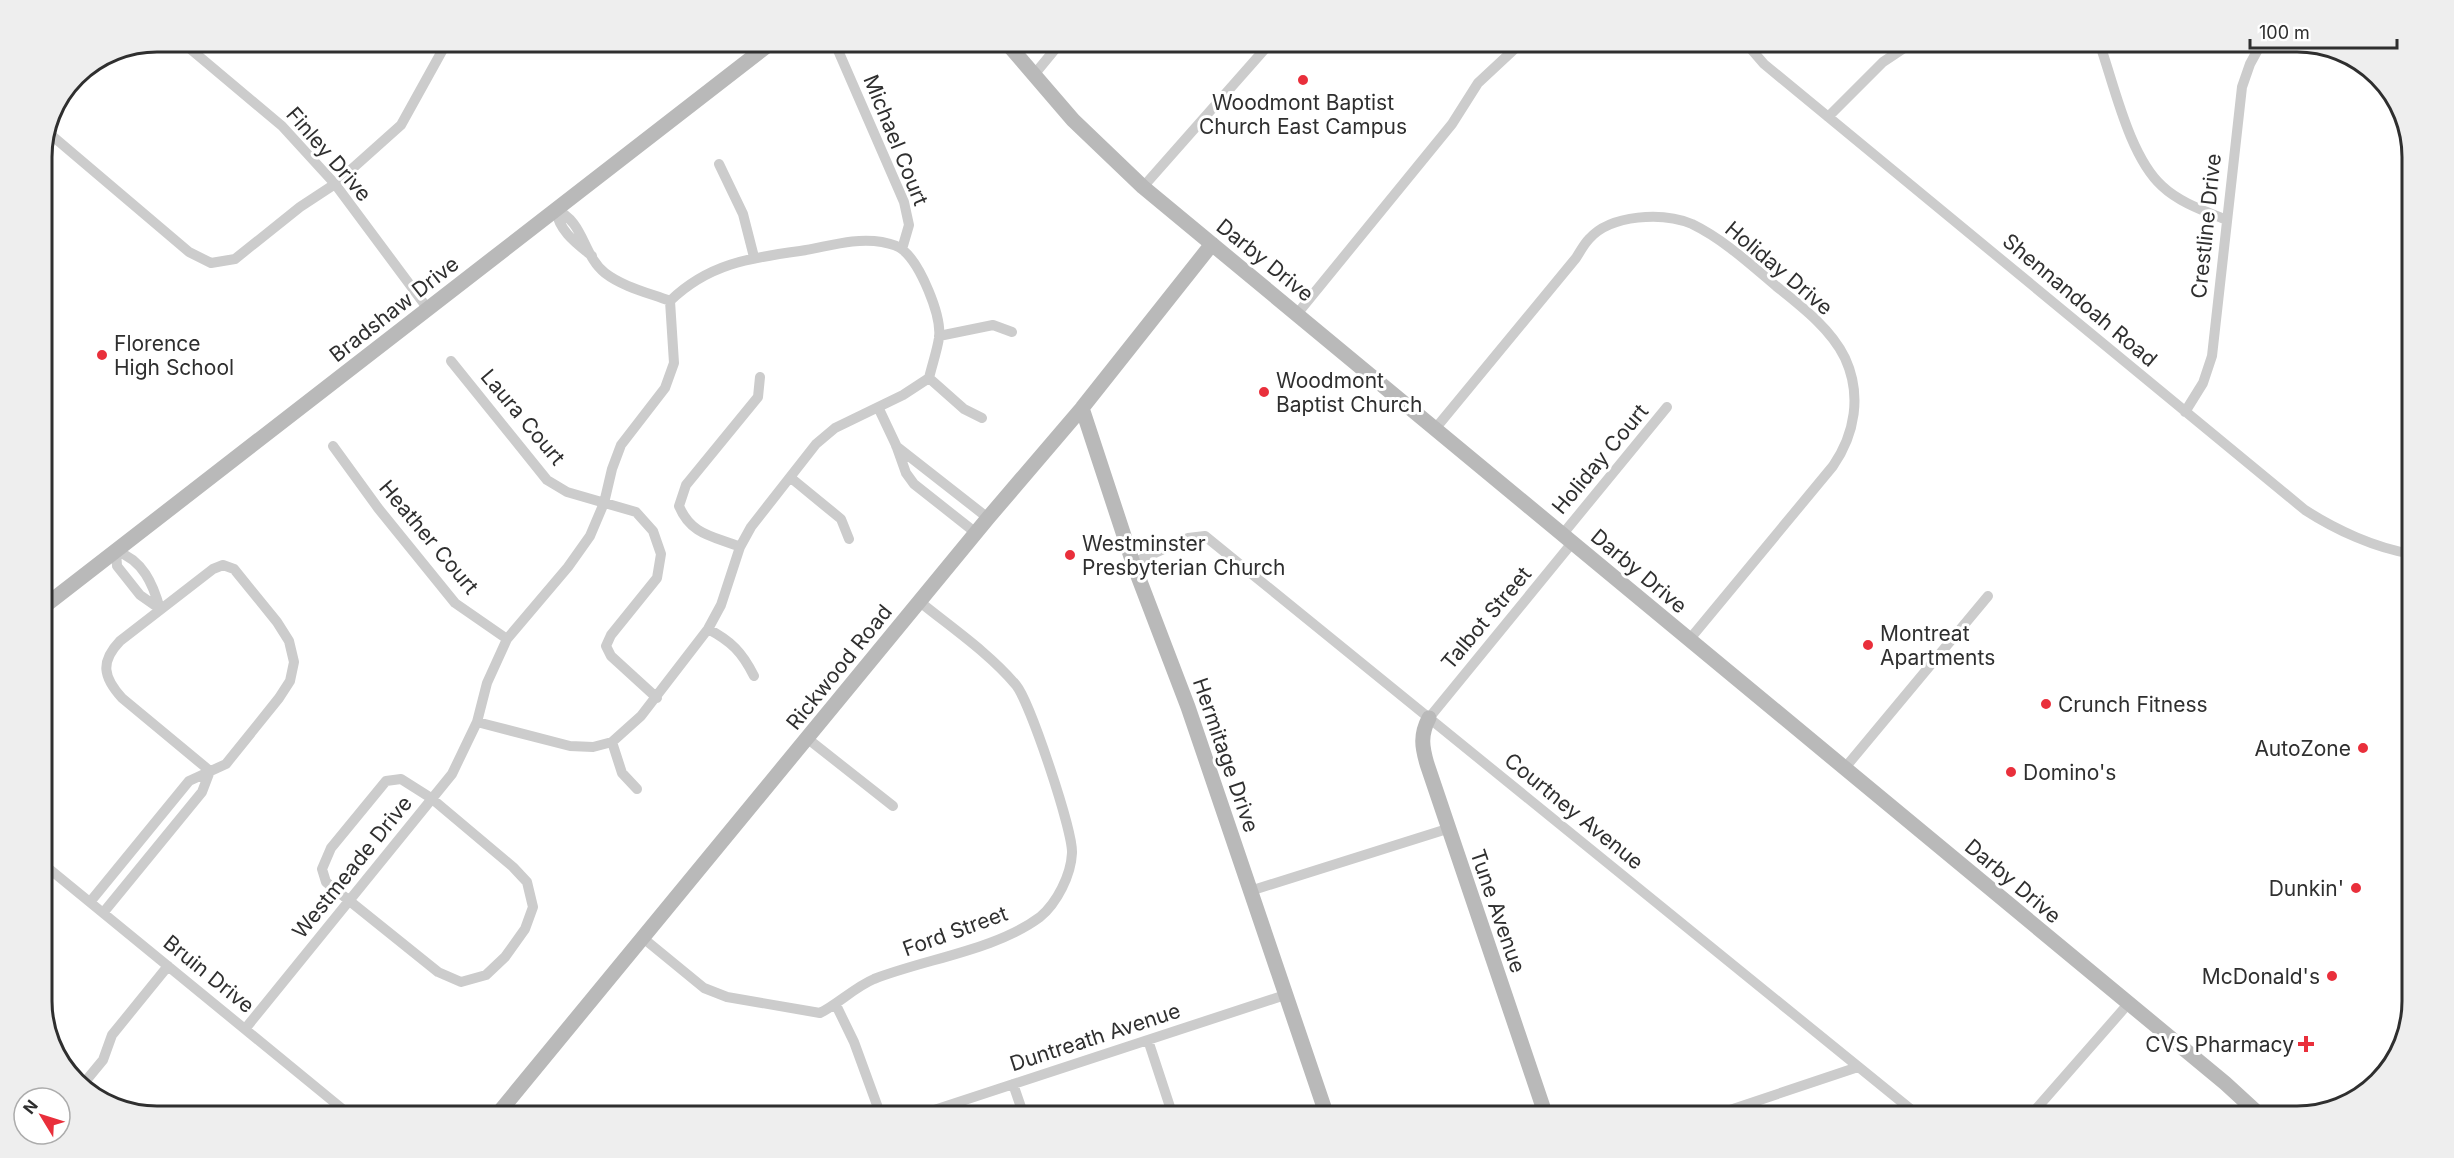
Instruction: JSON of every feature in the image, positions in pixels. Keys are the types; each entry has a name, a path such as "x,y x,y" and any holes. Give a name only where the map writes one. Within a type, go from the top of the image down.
{"main road":[{"name":"Bradshaw Drive","path":"53,600 758,53"},
{"name":"Darby Drive","path":"1014,53 1073,120 1143,187 2250,1106"},
{"name":"Rickwood Road","path":"504,1106 988,518 1082,408 1212,244"},
{"name":"Hermitage Drive","path":"1082,408 1133,563 1188,707 1324,1106"},
{"name":"Tune Avenue","path":"1429,718 1422,733 1422,744 1447,829 1543,1106"}],"street":[{"path":"1143,187 1262,52"},
{"path":"1297,314 1452,124 1478,83 1511,52"},
{"name":"Shennandoah Road","path":"1754,52 1764,64 2286,496 2326,523 2358,538 2401,551"},
{"path":"1828,117 1883,62 1898,52"},
{"path":"2102,52 2135,147 2153,177 2182,201 2227,220"},
{"name":"Crestline Drive","path":"2185,412 2203,383 2212,356 2242,87 2257,52"},
{"name":"Finley Drive","path":"195,53 282,126 335,184 373,239 428,309"},
{"path":"54,138 189,252 211,263 235,259 335,184 401,125 441,53"},
{"name":"Michael Court","path":"839,53 904,202 909,225 902,249"},
{"path":"1033,76 1052,53"},
{"path":"719,164 743,214 754,257"},
{"path":"477,722 570,746 593,747 612,742 632,726 657,698 708,629 721,604 740,547 751,527 816,444 835,428 903,395 929,378 939,336 934,310 921,275 902,249 881,242 859,240 754,257 700,277 687,285 670,301 623,284 603,272 592,256 572,240 558,221 556,210"},
{"name":"Holiday Drive","path":"1435,429 1576,258 1589,238 1599,231 1622,221 1645,216 1681,220 1714,236 1761,273 1816,320 1839,348 1852,382 1854,418 1848,441 1833,466 1689,640"},
{"name":"Westmeade Drive","path":"245,1029 452,774 477,722 487,683 507,639 568,567 590,536 604,503 612,469 621,445 665,388 674,363 670,301"},
{"path":"939,336 993,325 1012,332"},
{"name":"Laura Court","path":"451,360 547,480 567,492 636,512 652,531 661,554 657,578 611,635 606,646 611,656 657,698"},
{"path":"740,547 694,529 684,520 679,506 686,486 758,397 760,376"},
{"path":"929,378 964,409 982,418"},
{"path":"878,407 906,473 914,484 976,533"},
{"name":"Holiday Court","path":"1567,539 1667,407"},
{"path":"896,445 988,518"},
{"name":"Heather Court","path":"333,446 378,508 455,603 507,639"},
{"path":"791,478 841,519 849,539"},
{"name":"Courtney Avenue","path":"1133,563 1188,538 1205,536 1907,1106"},
{"name":"Talbot Street","path":"1429,718 1567,539"},
{"path":"116,551 130,556 153,584 160,609 140,595 117,566 116,551"},
{"path":"90,902 189,781 226,764 290,681 294,662 289,641 242,578 234,569 224,565 213,568 112,650 107,660 106,672 110,685 122,698 210,771"},
{"path":"1844,769 1988,596"},
{"name":"Ford Street","path":"643,938 704,988 728,997 820,1013 836,1005 872,980 1009,935 1041,916 1057,897 1067,875 1072,852 1069,827 1018,688 995,663 920,602"},
{"path":"708,629 744,655 754,676"},
{"path":"808,739 893,806"},
{"path":"612,742 622,773 637,789"},
{"path":"103,913 202,792 210,771"},
{"path":"401,779 431,798 513,867 527,882 533,907 525,929 505,957 486,975 461,982 438,972 350,902 326,882 322,869 331,848 386,781 401,779"},
{"path":"1251,891 1447,829"},
{"name":"Bruin Drive","path":"53,873 339,1106"},
{"path":"88,1079 103,1060 112,1035 168,966"},
{"name":"Duntreath Avenue","path":"946,1106 1285,995"},
{"path":"2039,1106 2128,1004"},
{"path":"836,1005 854,1042 876,1106"},
{"path":"1148,1040 1170,1106"},
{"path":"1742,1106 1858,1067"},
{"path":"1013,1084 1021,1106"}],"place":[{"name":"Woodmont Baptist Church East Campus","path":"1303,80"},
{"name":"Florence High School","path":"102,355"},
{"name":"Woodmont Baptist Church","path":"1264,392"},
{"name":"Westminster Presbyterian Church","path":"1070,555"},
{"name":"Montreat Apartments","path":"1868,645"},
{"name":"Crunch Fitness","path":"2046,704"},
{"name":"AutoZone","path":"2363,748"},
{"name":"Domino's","path":"2011,772"},
{"name":"Dunkin'","path":"2356,888"},
{"name":"McDonald's","path":"2332,976"},
{"name":"CVS Pharmacy","path":"2306,1044"}]}
